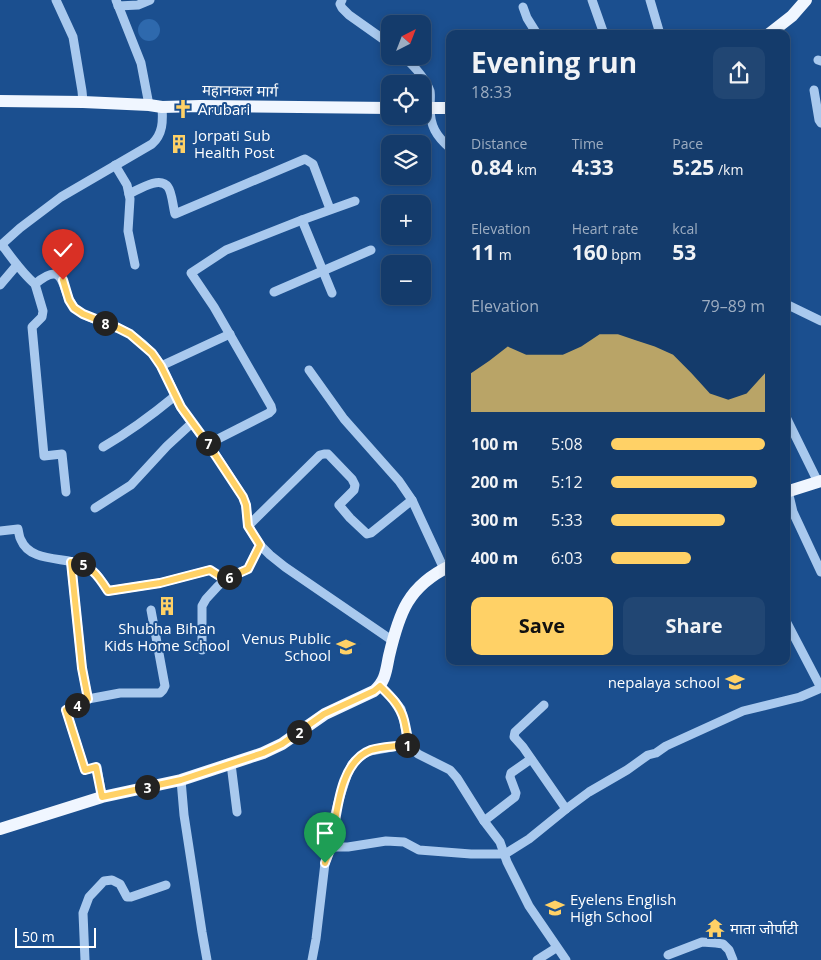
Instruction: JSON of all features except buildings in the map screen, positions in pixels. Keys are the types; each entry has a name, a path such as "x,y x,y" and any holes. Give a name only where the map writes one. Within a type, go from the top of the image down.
{"main road":[{"path":"774,30 792,16 806,0"},
{"name":"महानकल मार्ग","path":"0,101 83,102 156,106 381,108"},
{"path":"431,108 446,108"},
{"path":"790,491 819,482"},
{"path":"0,829 102,797 181,780 273,749 324,714 374,691 384,679 392,641 401,612 410,597 422,584 446,568"}],"street":[{"path":"56,0 73,37 83,102"},
{"path":"66,492 62,454 44,456 32,327 42,317 43,311 36,284 29,279 1,245 61,197 158,140 163,125 117,3 138,5 150,0"},
{"path":"342,0 340,4 342,8 381,37"},
{"path":"592,0 603,30"},
{"path":"650,0 659,30"},
{"path":"523,7 527,18 535,30"},
{"path":"413,65 421,75"},
{"path":"814,90 821,123"},
{"path":"431,122 439,138 446,144"},
{"path":"129,194 150,184 163,183 169,187 175,214 305,159 313,164 330,209"},
{"path":"115,165 127,185 129,194 128,231 135,265"},
{"path":"208,444 269,413 272,410 272,406 230,334 191,273 226,250 355,200"},
{"path":"302,220 332,294"},
{"path":"274,292 371,250"},
{"path":"0,285 17,265"},
{"path":"36,284 45,275 57,274 63,280 69,300 74,308 83,314 130,334 152,353 161,366 181,407 243,497 246,505 248,526 260,545 270,556 285,567 392,641"},
{"path":"790,306 821,321"},
{"path":"161,366 230,334"},
{"path":"309,370 344,419 399,481 412,500 446,565"},
{"path":"103,447 129,432 175,396"},
{"path":"95,508 131,485 167,446 192,423"},
{"path":"790,425 819,482"},
{"path":"248,526 320,455 324,454 328,454 355,484 354,490 339,505 367,534 371,533 412,500"},
{"path":"790,502 821,572"},
{"path":"0,531 18,529 24,546 36,555 82,564 96,573 108,591 160,583 210,570 221,577 228,578"},
{"path":"202,650 202,606 210,593 218,586 228,578 248,569 260,545"},
{"path":"71,562 82,668 88,699"},
{"path":"102,797 96,767 85,770 66,710 88,699 120,693 160,693 163,690 165,686 151,610"},
{"path":"331,847 348,847 386,841 404,842 419,850 471,854 505,854 529,839 566,808 589,792 616,777 648,755 656,753 666,746 743,711 800,697 821,688 790,629"},
{"path":"380,686 401,709 409,744 418,754 450,770 457,778 500,842 507,862 529,906 566,960"},
{"path":"544,705 515,732 514,737 566,808"},
{"path":"312,960 325,863 331,847 334,818 346,775 352,764 370,750 409,744"},
{"path":"484,820 515,797 516,794 510,777 511,773 531,760"},
{"path":"231,764 238,812"},
{"path":"181,780 184,815 207,960"},
{"path":"85,960 83,913 89,897 104,881 112,880 120,884 127,897 166,885"},
{"path":"668,955 702,942 716,943 723,944 729,950 733,960"},
{"path":"537,960 556,948"}],"shaded area":[{"path":"149,19 157,22 160,30 157,38 149,41 141,38 138,30 141,22"}],"place":[{"name":"Arubari","path":"183,109"},
{"name":"Jorpati Sub Health Post","path":"179,144"},
{"name":"Shubha Bihan Kids Home School","path":"167,606"},
{"name":"Venus Public School","path":"346,647"},
{"name":"nepalaya school","path":"735,682"},
{"name":"Eyelens English High School","path":"555,908"},
{"name":"माता जोर्पाटी","path":"715,928"}],"route":[{"path":"63,280 69,300 74,308 83,314 130,334 152,353 161,366 181,407 243,497 246,505 248,526 260,545 248,569 228,578 221,577 210,570 160,583 108,591 96,573 82,564 71,562 82,668 88,699 66,710 85,770 96,767 102,797 181,780 273,749 324,714 374,691 380,686 401,709 409,744 370,750 352,764 346,775 338,802 331,847 325,863"}]}
